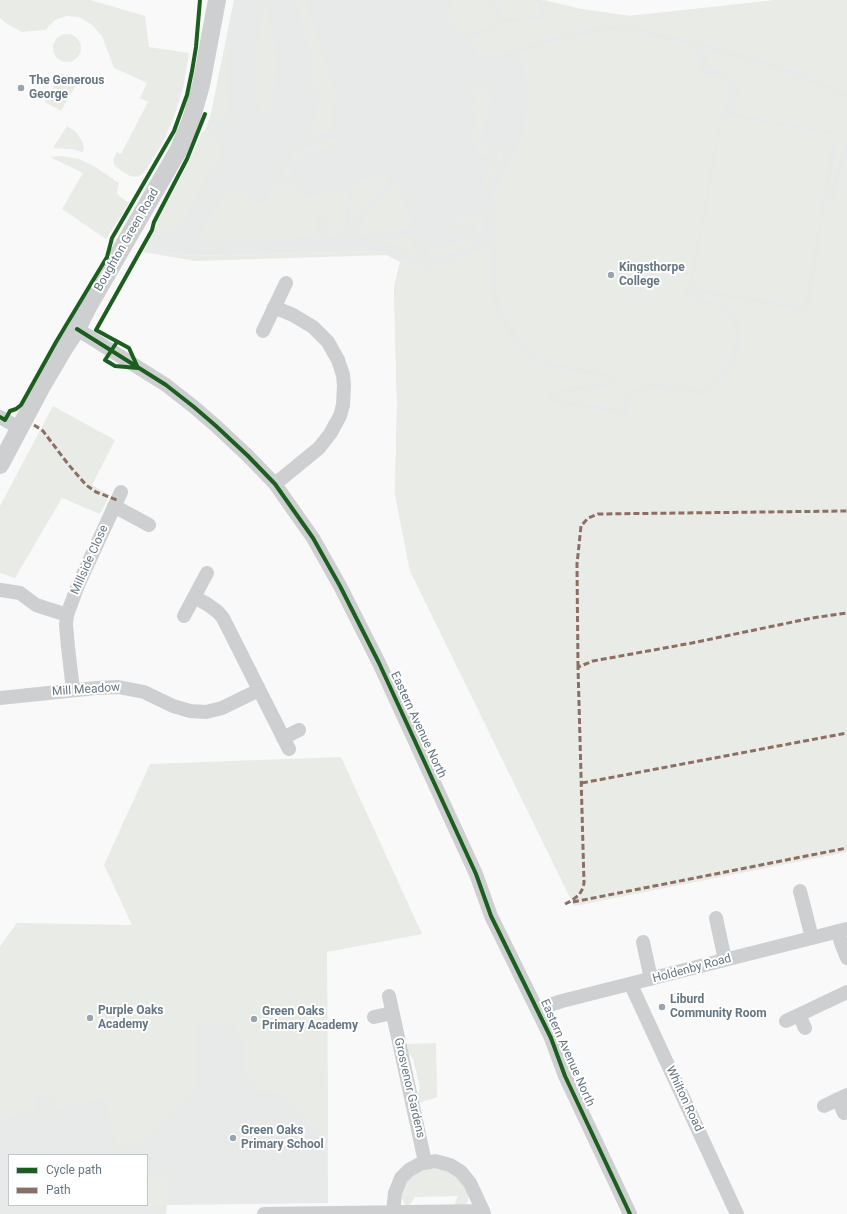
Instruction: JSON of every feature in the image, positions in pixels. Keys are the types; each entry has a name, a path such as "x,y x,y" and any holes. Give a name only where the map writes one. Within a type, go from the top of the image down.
{"street":[{"name":"Boughton Green Road","path":"0,465 62,352 77,329 88,307 164,177 186,134 202,84 217,0"},
{"path":"263,331 286,283"},
{"path":"274,308 304,321 321,334 328,342 338,360 343,375 344,385 343,405 340,416 330,434 319,448 274,484"},
{"name":"Eastern Avenue North","path":"77,329 149,374 184,399 248,456 274,484 317,545 365,635 476,874 491,916 551,1038 565,1076 630,1214"},
{"path":"0,418 19,428"},
{"name":"Millside Close","path":"73,690 66,625 67,615 78,585 121,492"},
{"path":"114,506 149,525"},
{"path":"184,616 207,573"},
{"path":"1,590 20,593 36,606 67,615"},
{"path":"194,597 207,604 218,612 223,618 286,743 299,730"},
{"name":"Mill Meadow","path":"0,698 105,687 128,688 144,692 173,706 190,711 206,712 222,708 259,690"},
{"path":"800,891 812,938"},
{"path":"716,918 725,960"},
{"path":"842,930 840,943 847,958"},
{"name":"Holdenby Road","path":"537,1009 562,1001 631,985 842,930"},
{"path":"643,942 651,979"},
{"name":"Whilton Road","path":"631,985 737,1214"},
{"path":"786,1021 847,992"},
{"name":"Grosvenor Gardens","path":"389,996 425,1162"},
{"path":"374,1017 392,1013"},
{"path":"799,1015 806,1028"},
{"path":"824,1106 842,1097 844,1113"},
{"path":"264,1214 393,1212 483,1213 470,1183 461,1172 445,1162 435,1161 425,1162 409,1170 401,1178 395,1193 393,1212"}],"shaded area":[{"path":"0,0 90,0 145,16 149,47 189,53 184,84 175,114 163,142 146,170 141,175 136,177 130,176 120,170 114,164 113,160 117,152 121,154 148,102 140,98 147,83 114,68 102,36 92,25 79,17 67,16 55,20 45,30 22,32 7,24 0,18"},
{"name":"Kingsthorpe College","path":"234,0 541,0 581,9 630,16 776,0 847,0 847,253 831,502 410,571 395,494 397,404 394,287 400,262 379,251 190,256 165,252 147,244 186,174 200,144 211,114"},
{"path":"234,0 236,0 230,27 227,61 228,101 230,115 221,121 211,114"},
{"path":"296,0 306,0 335,91 334,130 307,139 316,113 319,88 310,87 311,72 309,42 305,42"},
{"path":"452,0 487,0 500,21 466,36 443,20"},
{"path":"492,0 537,0 541,16 504,19"},
{"path":"544,0 581,9 630,16 777,0 847,0 847,92 784,67 702,43 655,33 628,24 606,25 556,36 482,60 469,40 508,22 545,19"},
{"path":"267,2 275,44 277,64 269,121 266,111 259,113 256,90 257,40 264,3"},
{"path":"612,29 633,31 697,47 701,77 719,76 730,88 726,112 721,112 690,282 687,282 685,291 689,296 718,309 731,320 735,327 736,337 730,360 716,378 704,389 656,383 649,384 632,391 626,397 622,409 554,399 554,395 608,386 614,382 615,377 609,373 542,362 524,347 506,320 498,302 497,293 495,236 496,216 493,194 516,150 523,129 527,109 528,93 525,71 519,54 550,43"},
{"path":"67,34 77,38 81,48 77,58 67,62 57,58 53,48 57,38"},
{"path":"705,49 768,67 813,83 847,98 847,145 841,154 830,194 828,194 838,132 734,114 739,86 722,68 708,68"},
{"path":"61,74 77,83 61,111 45,102"},
{"path":"490,86 491,98 488,119 478,142 497,154 501,147 506,150 487,186 483,176 490,164 498,162 497,156 493,154 484,156 479,153 470,128 477,125 471,109 477,107 472,88"},
{"path":"723,115 834,135 805,306 692,288"},
{"path":"67,126 76,132 82,141 84,148 83,152 71,149 53,148"},
{"path":"205,130 212,132 219,140 223,151 222,160 218,166 212,169 180,227 170,233 162,234 154,231 157,226 156,223 183,173 202,133"},
{"path":"337,137 339,144 290,161 290,177 279,181 292,153"},
{"path":"847,152 847,852 574,906 410,571 395,494 397,404 394,287 400,262 402,257 414,265 421,266 424,273 434,267 433,265 445,264 476,251 487,243 490,235 492,298 499,317 513,341 532,360 542,366 607,377 610,379 607,382 552,391 549,396 551,402 622,414 622,417 627,417 631,399 645,390 658,388 701,394 702,397 706,397 706,393 724,377 736,359 740,341 740,333 736,319 725,308 689,291 808,311 826,201 832,202"},
{"path":"62,156 79,159 92,165 119,183 117,192 118,195 129,203 106,239 62,209 83,173 50,157"},
{"path":"386,172 388,178 392,176 349,228 352,191 351,184"},
{"path":"293,181 300,197 314,196 330,191 332,194 348,188 349,191 344,233 328,237 328,216 317,216 318,237 205,242 200,239 199,236 223,195 239,191 263,204 275,187"},
{"path":"393,184 398,184 413,226 384,234 350,236"},
{"path":"483,211 483,230 476,233 476,224 472,222 452,229 449,221"},
{"path":"411,235 418,258 396,245 384,242 195,248 384,240"},
{"path":"481,235 472,245 456,252 437,257 430,258 426,247 432,248 446,246"},
{"path":"147,244 165,252 190,256 379,251 387,255 196,261 143,252"},
{"path":"53,406 115,440 92,485 110,495 100,514 62,498 15,578 0,573 0,506"},
{"path":"341,757 422,934 327,952 328,1143 275,1091 254,1092 252,1089 256,1085 243,1072 243,1038 236,1036 235,1022 197,1023 198,1083 143,1138 143,1146 115,1147 105,1099 56,1109 52,1093 34,1097 36,1112 0,1119 0,947 17,923 132,925 104,865 150,764"},
{"path":"17,923 327,952 328,1203 167,1205 166,1214 0,1214 0,947"},
{"path":"436,1043 437,1097 419,1103 417,1097 420,1088 413,1059 406,1049 405,1044"},
{"path":"429,1168 443,1169 460,1179 468,1194 468,1201 466,1204 454,1205 458,1196 415,1197 409,1206 406,1206 401,1197 401,1193 406,1183 414,1174"},
{"path":"148,1174 169,1174 169,1205 148,1205"}],"marked path":[{"path":"34,425 43,431 86,485 96,492 117,500"},
{"path":"578,667 577,564 581,526 588,518 598,514 847,511"},
{"path":"565,904 579,895 584,883 578,667 593,661 692,643 812,618 847,613"},
{"path":"582,783 847,733"},
{"path":"573,902 847,848"}],"cycle path":[{"path":"0,417 5,420 10,411 21,405 56,342 107,257 112,238 174,131 187,95 192,71 196,47 200,0"},
{"path":"117,342 105,360 115,366 138,368 129,348 96,330 152,230 154,222 187,159 205,114"},
{"path":"77,329 166,385 216,426 275,484 313,538 340,586 379,663 476,874 491,916 551,1038 565,1076 630,1214"}],"place":[{"name":"The Generous George","path":"21,88"},
{"name":"Kingsthorpe College","path":"611,275"},
{"name":"Liburd Community Room","path":"662,1007"},
{"name":"Purple Oaks Academy","path":"90,1018"},
{"name":"Green Oaks Primary Academy","path":"254,1019"},
{"name":"Green Oaks Primary School","path":"233,1138"}]}
